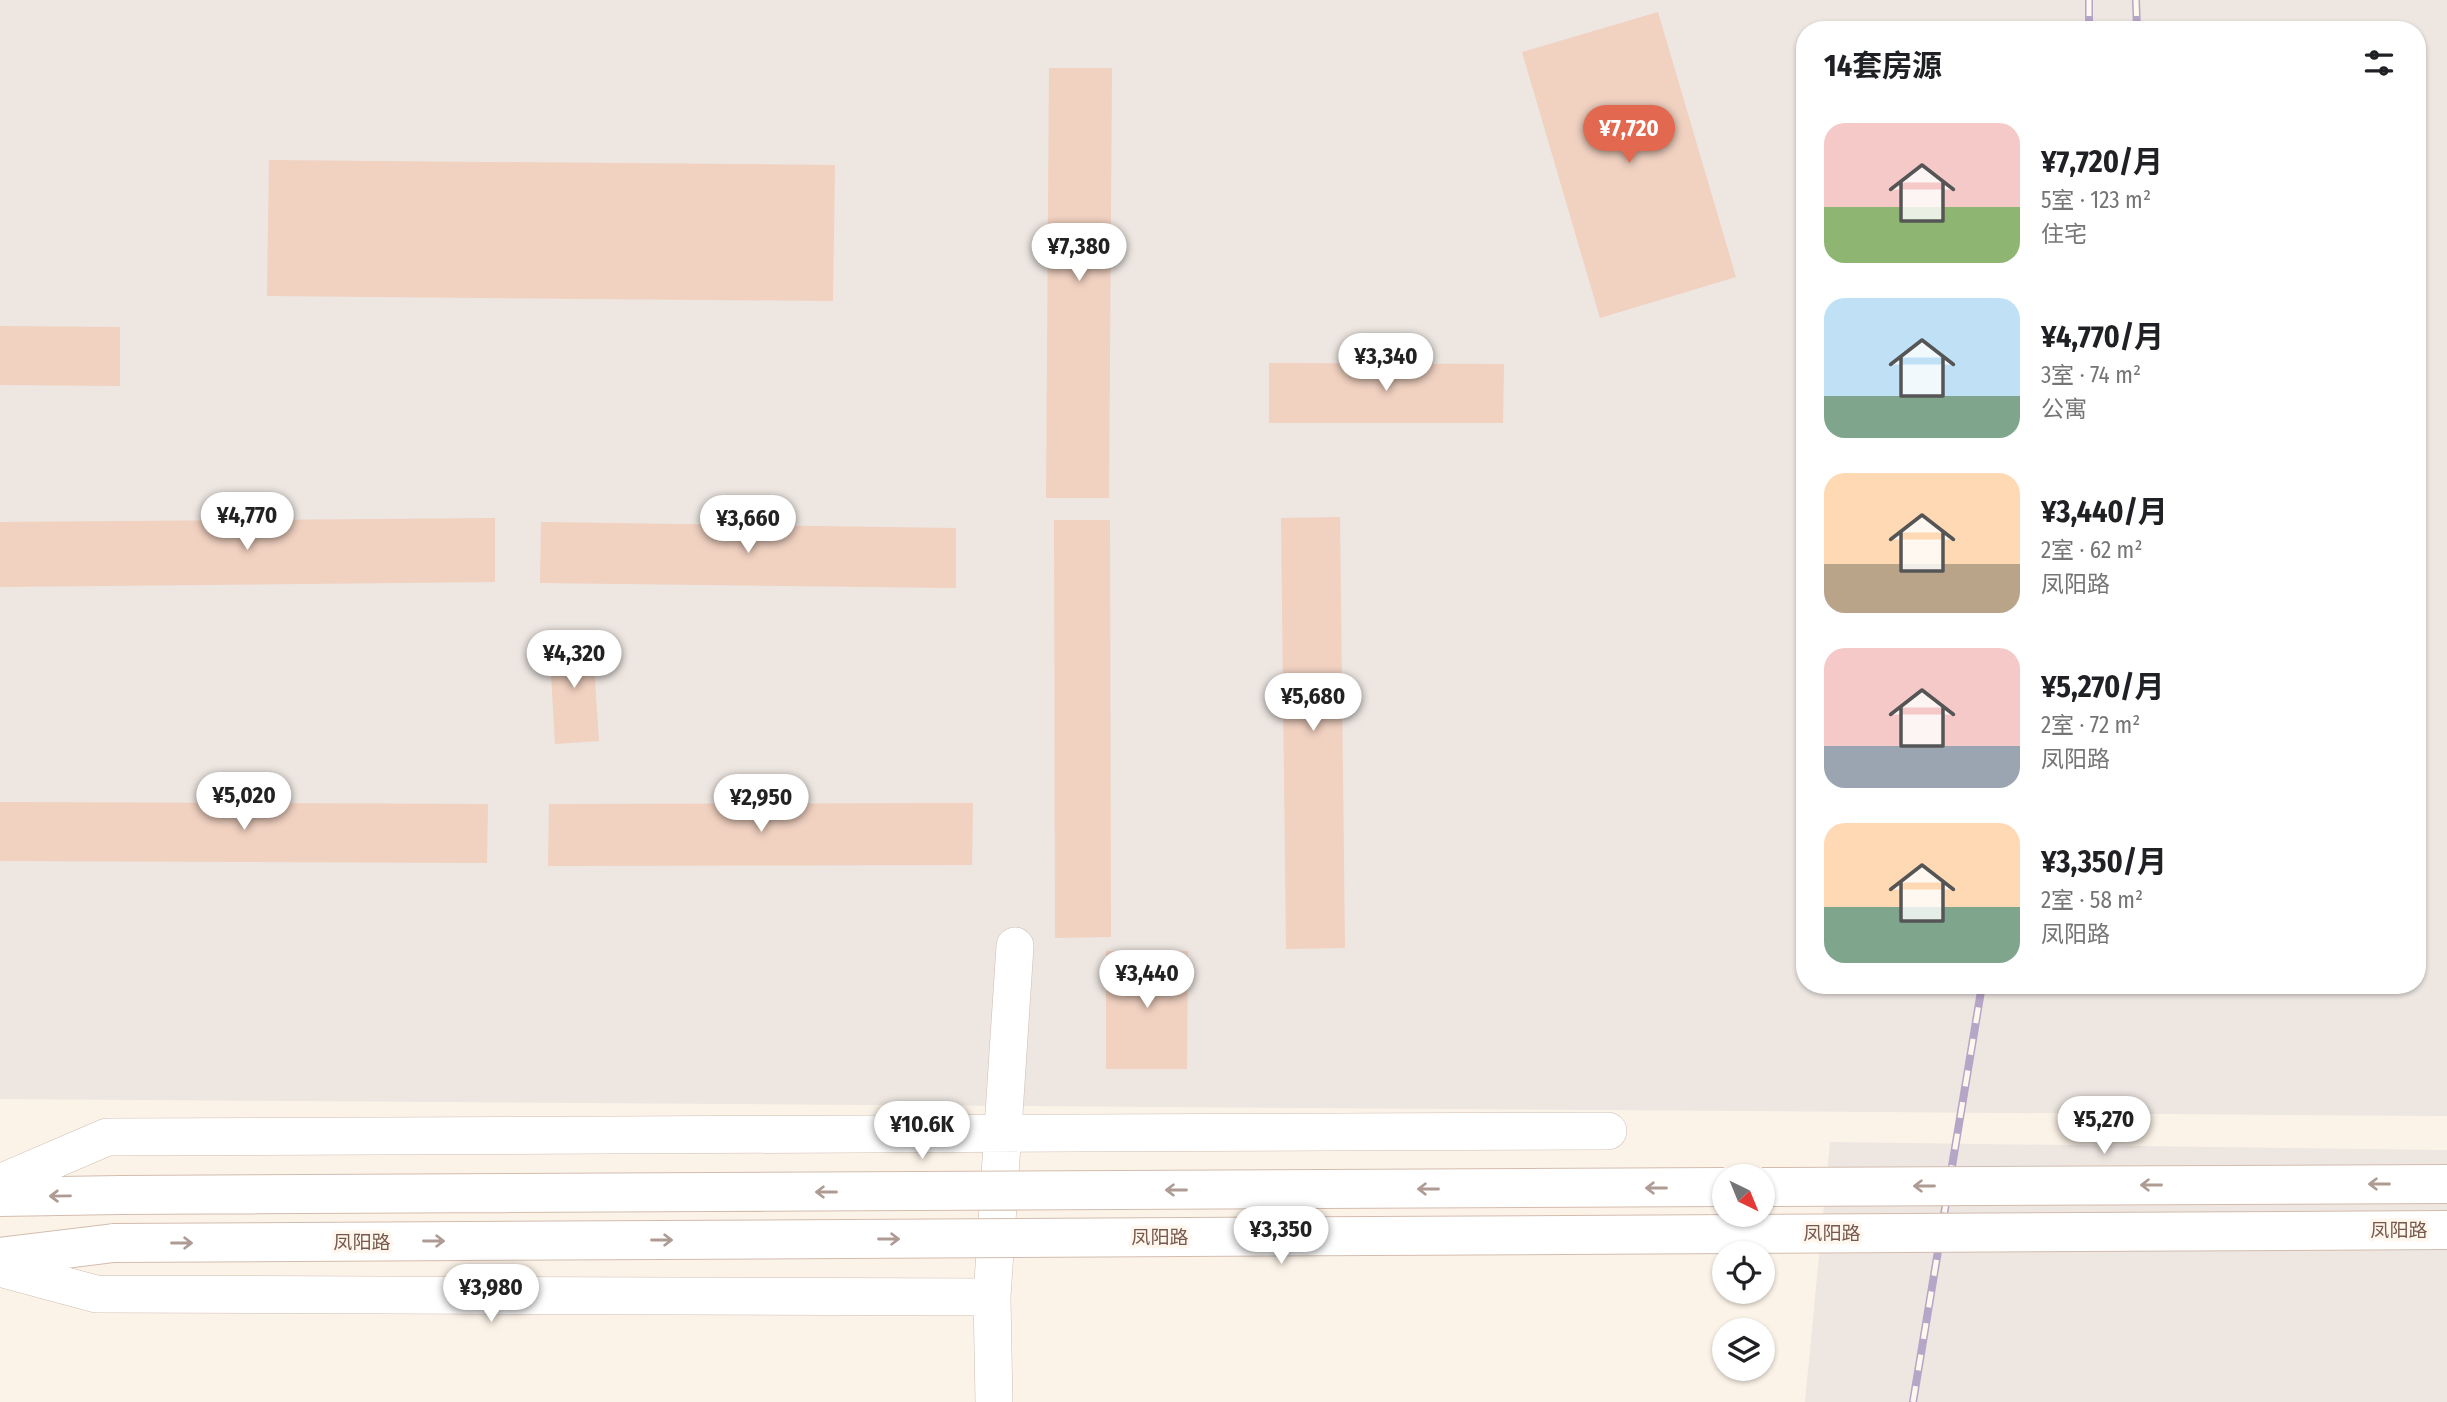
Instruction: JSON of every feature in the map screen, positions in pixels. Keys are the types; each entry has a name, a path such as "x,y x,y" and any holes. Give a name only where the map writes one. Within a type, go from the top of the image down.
{"main road":[{"path":"1775,1187 2447,1184"},
{"path":"0,1197 1712,1187"},
{"name":"凤阳路","path":"0,1257 114,1243 2447,1230"}],"street":[{"path":"994,1402 992,1297 1015,946"},
{"path":"0,1184 107,1138 1608,1131"},
{"path":"0,1268 96,1294 992,1297"}],"shaded area":[{"path":"0,0 2447,0 2447,1116 0,1099"},
{"path":"1830,1142 2447,1150 2447,1402 1805,1402"}],"building":[{"path":"1658,12 1736,277 1600,318 1522,52"},
{"path":"1049,68 1112,68 1109,498 1046,498"},
{"path":"269,160 835,165 833,301 267,296"},
{"path":"0,326 120,327 120,386 0,385"},
{"path":"1269,363 1504,364 1503,423 1269,423"},
{"path":"1340,517 1345,948 1286,949 1281,518"},
{"path":"495,518 495,582 0,587 0,522"},
{"path":"1054,520 1110,520 1111,937 1055,938"},
{"path":"541,522 956,528 956,588 540,583"},
{"path":"592,636 599,741 555,744 549,639"},
{"path":"0,802 488,804 487,863 0,861"},
{"path":"973,803 972,865 548,866 549,804"},
{"path":"1106,951 1188,951 1187,1069 1106,1069"}],"railway":[{"path":"2089,0 2089,21"},
{"path":"2136,0 2137,21"},
{"path":"1913,1402 1981,994"}]}
